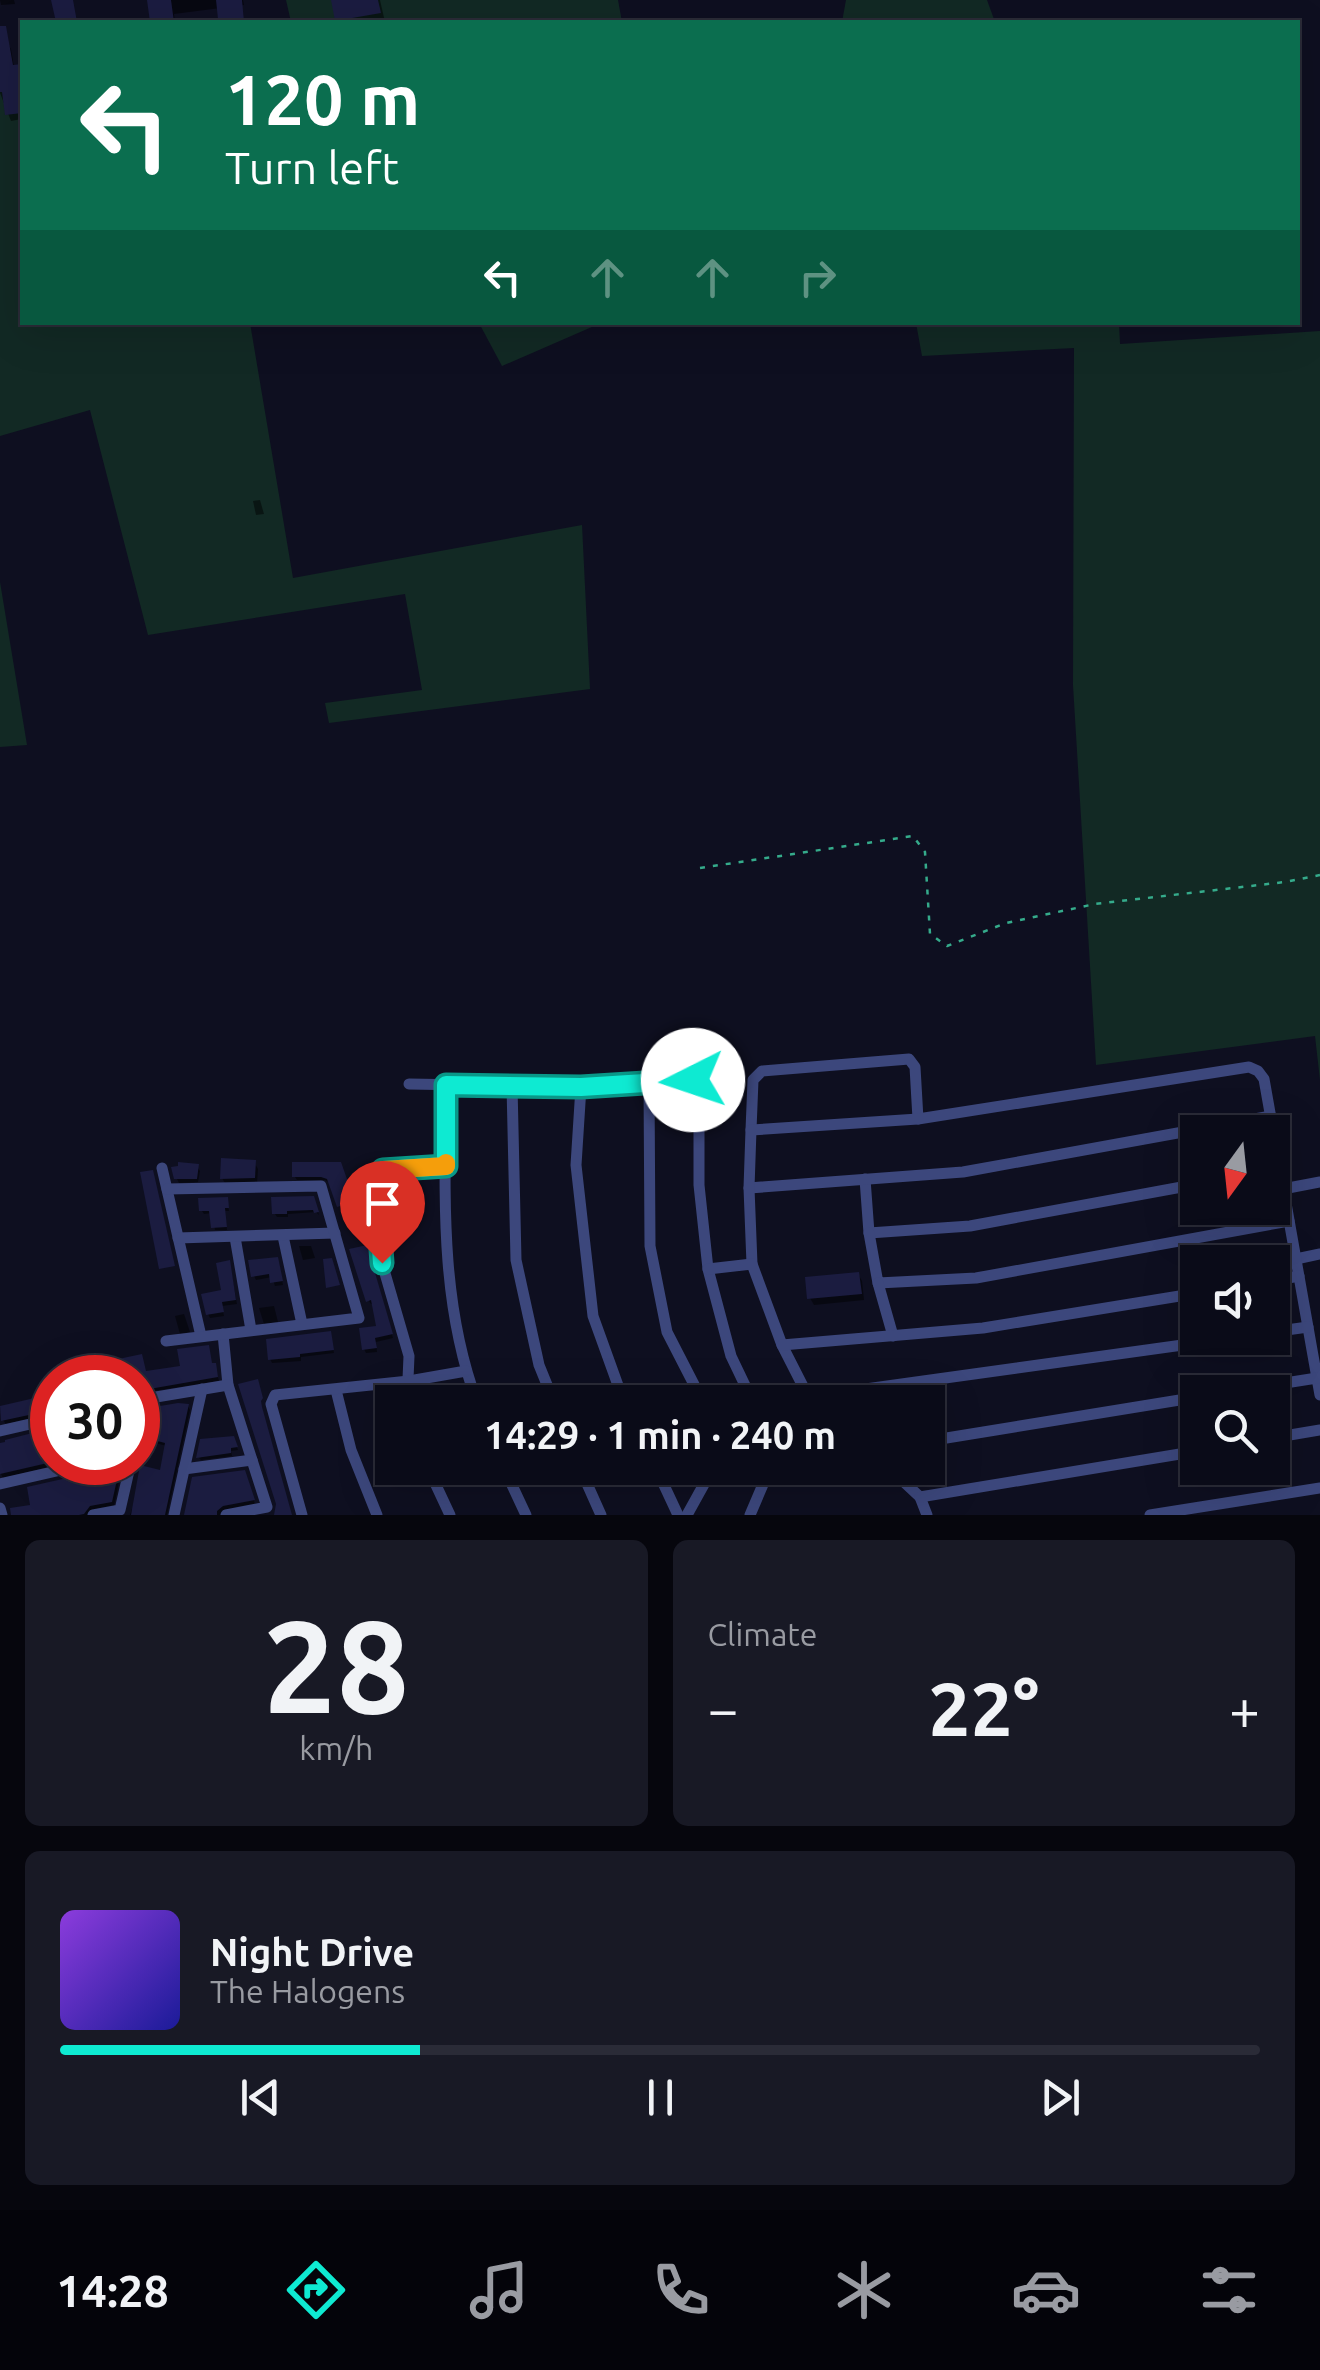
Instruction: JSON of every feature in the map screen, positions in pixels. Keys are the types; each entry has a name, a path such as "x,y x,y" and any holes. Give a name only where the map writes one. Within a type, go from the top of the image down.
{"street":[{"path":"802,1385 752,1264 748,1188 753,1080 762,1071 909,1059 915,1067 918,1119"},
{"path":"751,1130 918,1119 1249,1067 1264,1080 1271,1115"},
{"path":"410,1084 581,1087 693,1080 698,1086 698,1185 708,1269 731,1356 746,1385"},
{"path":"649,1083 650,1246 667,1332 694,1385"},
{"path":"446,1085 445,1238 450,1298 471,1385"},
{"path":"512,1086 516,1260 539,1366 547,1385"},
{"path":"581,1087 576,1165 593,1316 618,1385"},
{"path":"748,1188 963,1172 1180,1133"},
{"path":"409,1385 409,1356 382,1263 376,1178 383,1170 446,1166"},
{"path":"162,1168 201,1336"},
{"path":"865,1179 878,1284 893,1336"},
{"path":"1290,1188 1320,1182"},
{"path":"166,1340 359,1318 321,1186 167,1188"},
{"path":"869,1233 970,1226 1180,1187"},
{"path":"878,1284 976,1278 1272,1225"},
{"path":"1290,1225 1320,1396"},
{"path":"178,1238 335,1233"},
{"path":"284,1236 302,1324"},
{"path":"234,1237 252,1330"},
{"path":"1296,1259 1320,1254"},
{"path":"708,1269 752,1264"},
{"path":"1290,1277 1299,1276"},
{"path":"782,1345 983,1328 1180,1296"},
{"path":"1290,1330 1308,1327"},
{"path":"223,1334 228,1385 268,1507 226,1515"},
{"path":"912,1385 1180,1346"},
{"path":"302,1515 270,1404 275,1395 466,1371"},
{"path":"1290,1382 1317,1378"},
{"path":"160,1396 228,1385"},
{"path":"174,1515 202,1389"},
{"path":"336,1390 351,1450 377,1515"},
{"path":"945,1437 1180,1400"},
{"path":"0,1431 30,1424"},
{"path":"1290,1435 1320,1430"},
{"path":"920,1497 1180,1453"},
{"path":"184,1470 252,1460"},
{"path":"0,1484 30,1477"},
{"path":"93,1515 120,1510 126,1485"},
{"path":"436,1485 450,1515"},
{"path":"512,1485 526,1515"},
{"path":"588,1485 602,1515"},
{"path":"664,1485 678,1515"},
{"path":"687,1515 704,1485"},
{"path":"750,1515 763,1485"},
{"path":"907,1485 920,1497 927,1515"},
{"path":"1150,1515 1320,1488"}],"path":[{"path":"700,868 913,836 925,852 930,934 947,946 1006,923 1094,904 1320,875"}],"green space":[{"path":"286,0 618,0 622,20 291,20"},
{"path":"846,0 987,0 994,20 842,20"},
{"path":"20,87 20,325 250,325 293,578 582,525 590,689 329,723 325,703 422,690 405,594 148,635 90,410 0,436 0,88"},
{"path":"480,325 596,325 502,366"},
{"path":"916,325 1119,325 1120,344 1320,331 1320,1080 1315,1036 1096,1065 1073,685 1074,348 922,356"},
{"path":"0,582 27,745 0,747"}],"building":[{"path":"51,0 73,0 77,20 56,20"},
{"path":"147,0 171,0 174,20 150,20"},
{"path":"216,0 242,0 244,20 218,19"},
{"path":"331,0 378,0 381,13 335,20"},
{"path":"0,26 6,26 13,65 20,64 20,113 5,115 0,92"},
{"path":"221,1158 256,1160 255,1178 220,1179"},
{"path":"178,1162 199,1164 197,1179 174,1179 171,1167 178,1166"},
{"path":"292,1162 341,1162 355,1202 337,1207 327,1179 292,1177"},
{"path":"153,1170 175,1266 159,1269 140,1172"},
{"path":"314,1196 319,1212 272,1214 271,1197"},
{"path":"228,1197 227,1227 211,1228 209,1211 199,1211 198,1198"},
{"path":"372,1244 373,1266 393,1334 375,1338 377,1348 362,1350 359,1328 376,1326 371,1300 366,1302 349,1249"},
{"path":"278,1257 283,1281 270,1283 269,1274 251,1277 248,1260"},
{"path":"332,1258 340,1285 326,1288 323,1259"},
{"path":"230,1260 236,1300 222,1302 224,1312 206,1315 201,1294 221,1290 216,1263"},
{"path":"859,1272 862,1294 807,1299 805,1277"},
{"path":"331,1331 334,1350 268,1360 266,1339"},
{"path":"209,1345 218,1377 160,1387 160,1369 180,1366 177,1349"},
{"path":"258,1379 292,1515 274,1515 276,1504 238,1384"},
{"path":"30,1399 30,1415 1,1421 0,1406"},
{"path":"189,1404 165,1515 131,1515 136,1485 160,1485 165,1443 160,1442 160,1406"},
{"path":"30,1434 30,1467 0,1474 0,1443"},
{"path":"234,1436 238,1447 231,1448 231,1453 196,1458 200,1439"},
{"path":"245,1470 255,1500 223,1506 217,1515 184,1515 192,1477"},
{"path":"116,1485 112,1502 90,1506 84,1514 11,1515 10,1508 30,1505 27,1487"}],"slow traffic":[{"path":"378,1199 376,1178 383,1170 446,1163"}],"route":[{"path":"382,1263 376,1178 383,1170 446,1166 446,1085 581,1087 693,1080"}]}
